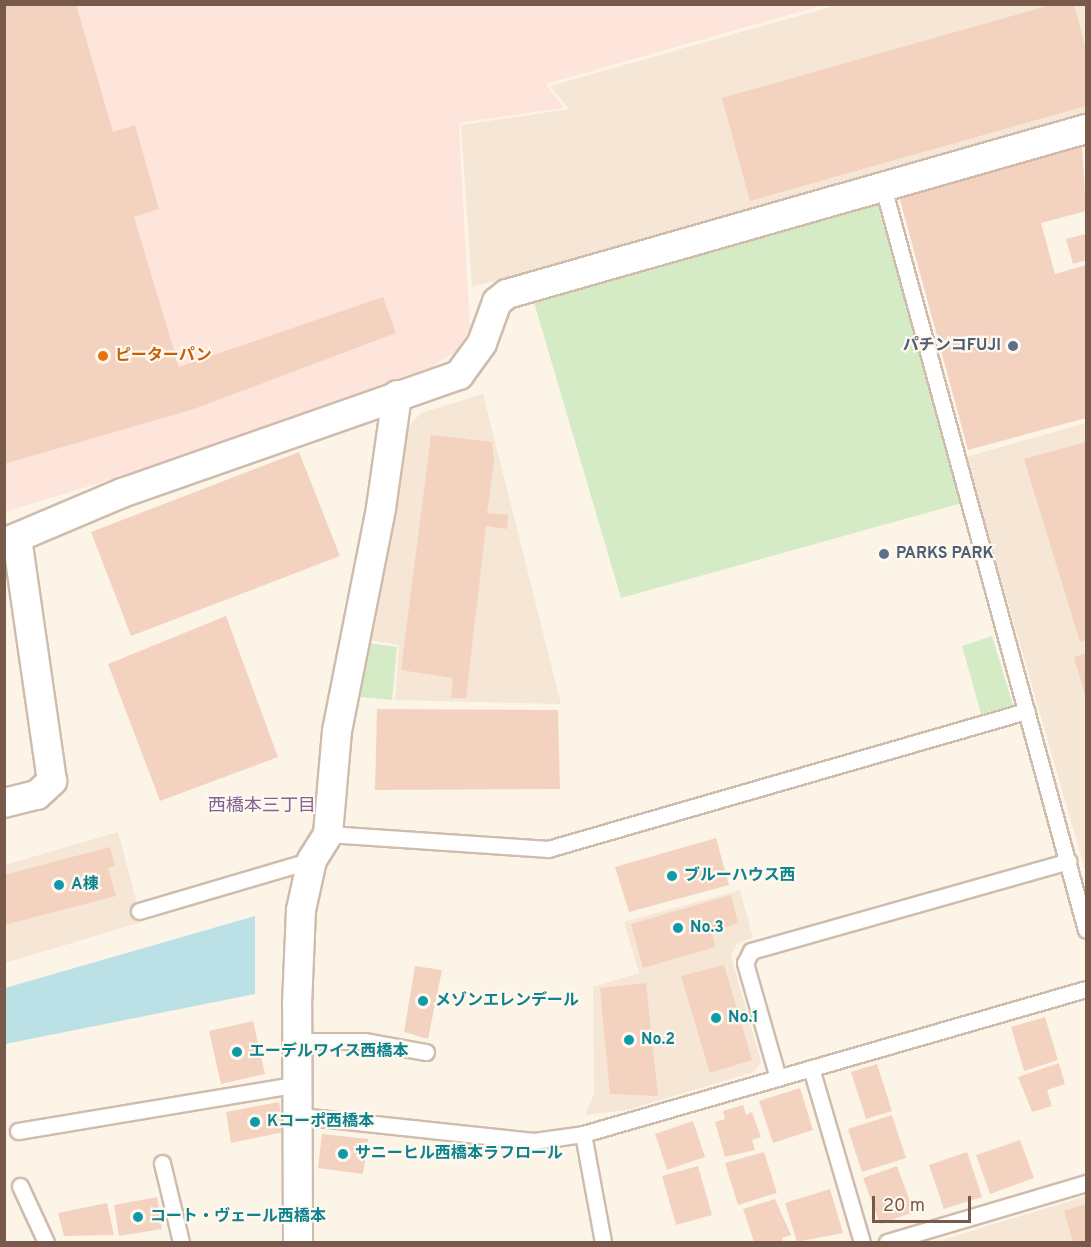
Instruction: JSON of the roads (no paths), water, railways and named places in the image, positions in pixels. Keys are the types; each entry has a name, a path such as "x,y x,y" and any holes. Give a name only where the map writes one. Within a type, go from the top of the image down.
{"street":[{"path":"4,803 38,795 52,781 11,541 122,493 459,375 482,344 497,302 507,294 1086,129"},
{"path":"298,1242 300,1084 298,1041 301,910 312,860 328,834 337,732 381,508 397,395"}],"lane":[{"path":"883,187 1086,930"},
{"path":"328,834 548,849 1027,711"},
{"path":"139,910 312,860"},
{"path":"778,1078 745,963 752,951 1068,861"},
{"path":"300,1116 534,1141 584,1134 1086,988"},
{"path":"298,1041 364,1041 426,1052"},
{"path":"811,1068 862,1242"},
{"path":"18,1131 300,1084"},
{"path":"584,1134 603,1242"},
{"path":"162,1163 181,1242"},
{"path":"887,1242 1086,1183"},
{"path":"20,1186 46,1242"}],"water":[{"path":"255,916 255,994 5,1044 5,988"}],"place":[{"name":"パチンコFUJI","path":"1013,346"},
{"name":"ピーターパン","path":"103,356"},
{"name":"PARKS PARK","path":"884,554"},
{"name":"ブルーハウス西","path":"672,876"},
{"name":"A棟","path":"59,885"},
{"name":"No.3","path":"678,928"},
{"name":"メゾンエレンデール","path":"423,1001"},
{"name":"No.1","path":"716,1018"},
{"name":"No.2","path":"629,1040"},
{"name":"エーデルワイス西橋本","path":"237,1052"},
{"name":"Kコーポ西橋本","path":"255,1122"},
{"name":"サニーヒル西橋本ラフロール","path":"343,1154"},
{"name":"コート・ヴェール西橋本","path":"138,1217"}],"district":[{"name":"西橋本三丁目","path":"262,807"}]}
